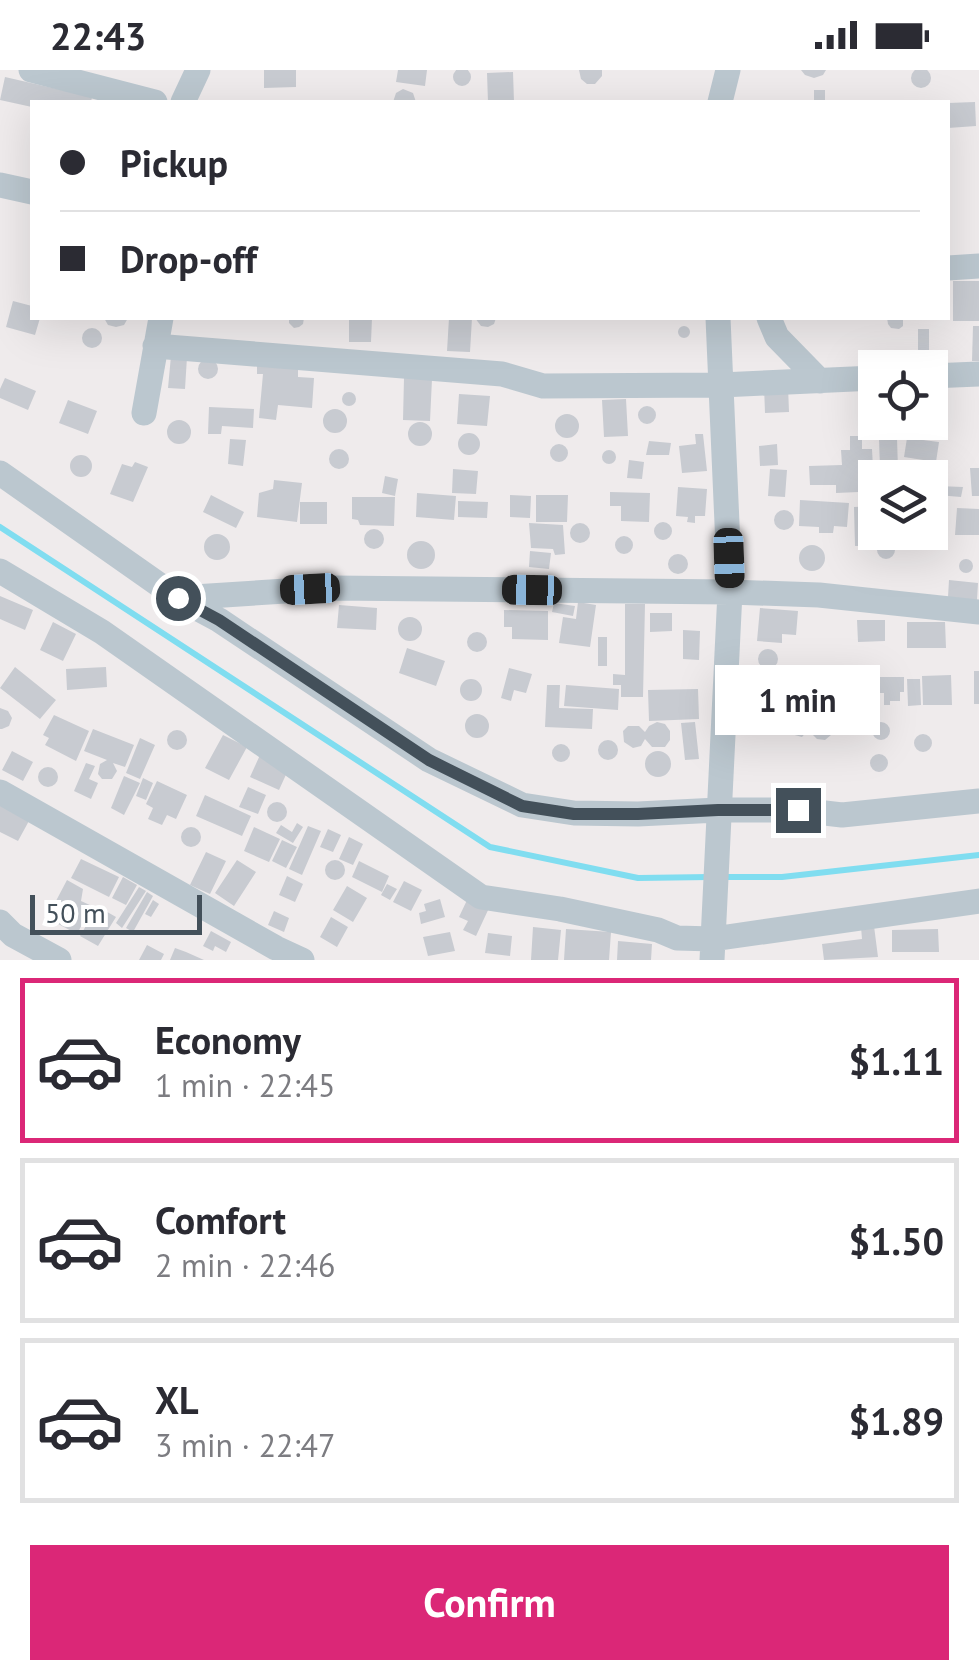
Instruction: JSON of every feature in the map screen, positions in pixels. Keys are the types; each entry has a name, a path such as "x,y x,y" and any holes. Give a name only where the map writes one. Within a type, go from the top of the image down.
{"street":[{"path":"31,70 147,100"},
{"path":"184,100 198,70"},
{"path":"720,100 728,70"},
{"path":"0,185 30,192"},
{"path":"950,268 979,266"},
{"path":"144,414 160,320"},
{"path":"712,949 730,592 718,320"},
{"path":"770,320 777,337 820,380"},
{"path":"155,346 502,374 543,386 721,385 858,379"},
{"path":"948,375 979,374"},
{"path":"0,474 178,598 219,620 429,760 522,806 574,814 718,810 842,814 979,801"},
{"path":"0,571 102,632 482,897 560,908 658,930 712,949 979,901"},
{"path":"178,598 332,588 730,592 819,594 979,612"},
{"path":"0,792 302,960"},
{"path":"4,936 59,960"}],"building":[{"path":"462,68 471,77 462,86 453,77"},
{"path":"921,68 931,78 921,88 911,78"},
{"path":"264,70 296,70 296,87 264,88"},
{"path":"398,70 427,70 425,86 396,82"},
{"path":"579,70 602,70 602,76 595,84 587,84"},
{"path":"801,70 826,70 814,78"},
{"path":"513,72 514,100 488,100 487,73"},
{"path":"5,77 92,97 30,100 30,107 0,100"},
{"path":"403,89 413,93 415,100 394,100"},
{"path":"814,90 825,90 825,100 814,100"},
{"path":"975,102 976,126 950,128 950,103"},
{"path":"953,281 979,281 979,321 953,321"},
{"path":"13,301 30,305 30,320 39,320 35,335 6,327"},
{"path":"105,320 127,320 124,325 108,325"},
{"path":"289,320 304,320 299,327"},
{"path":"349,320 372,320 371,342 349,342"},
{"path":"449,320 472,320 470,352 447,351"},
{"path":"476,320 495,320 488,327"},
{"path":"887,320 903,320 899,329"},
{"path":"684,326 690,332 684,338 678,332"},
{"path":"973,326 979,326 979,361 972,361"},
{"path":"92,328 102,338 92,348 82,338"},
{"path":"918,329 929,329 929,350 918,350"},
{"path":"171,356 187,357 185,389 168,388"},
{"path":"208,359 218,369 208,379 198,369"},
{"path":"257,362 298,364 298,377 314,378 312,408 278,405 276,420 259,418 263,374 257,374"},
{"path":"5,378 36,391 28,410 0,398"},
{"path":"404,378 432,379 430,421 403,420"},
{"path":"764,386 788,386 789,412 765,413"},
{"path":"349,392 356,399 349,406 342,399"},
{"path":"459,394 490,396 487,426 457,424"},
{"path":"626,399 628,436 604,437 602,400"},
{"path":"68,400 97,411 88,434 59,423"},
{"path":"647,406 656,415 647,424 638,415"},
{"path":"209,407 254,409 253,428 222,426 221,434 208,434"},
{"path":"335,409 347,421 335,433 323,421"},
{"path":"567,414 576,417 576,435 567,438 558,435 555,426 558,417"},
{"path":"179,420 188,423 188,441 179,444 170,441 167,432 170,423"},
{"path":"420,422 432,434 420,446 408,434"},
{"path":"469,433 480,444 469,455 458,444"},
{"path":"695,434 703,434 707,471 682,473 679,446 696,444"},
{"path":"850,436 862,440 862,449 872,449 873,460 858,460 858,492 836,493 836,485 810,485 809,466 842,465 841,450 850,450"},
{"path":"230,439 246,440 243,466 228,464"},
{"path":"879,440 897,440 898,460 880,460"},
{"path":"907,440 939,442 936,460 904,457"},
{"path":"649,441 671,443 669,455 646,455"},
{"path":"559,444 568,453 559,462 550,453"},
{"path":"777,444 778,465 760,466 759,446"},
{"path":"339,449 349,459 339,469 329,459"},
{"path":"609,450 616,457 609,464 602,457"},
{"path":"81,455 89,458 89,474 81,477 73,474 70,466 73,458"},
{"path":"629,460 644,462 642,479 627,478"},
{"path":"135,462 148,467 133,502 110,494 122,464 132,467"},
{"path":"970,468 979,468 979,496 972,496"},
{"path":"453,469 478,471 476,494 452,493"},
{"path":"770,469 787,470 785,497 768,496"},
{"path":"385,476 398,479 395,496 382,493"},
{"path":"274,480 302,483 297,522 257,517 259,493 273,489"},
{"path":"948,486 963,487 961,497 948,496"},
{"path":"678,487 707,489 705,516 695,516 695,523 687,522 688,517 676,516"},
{"path":"610,492 650,493 649,522 621,521 621,506 610,506"},
{"path":"417,493 456,496 454,520 416,517"},
{"path":"211,495 244,512 236,528 203,512"},
{"path":"510,495 531,496 530,518 510,517"},
{"path":"536,495 568,495 567,522 536,522"},
{"path":"352,497 395,497 394,526 360,525 352,519"},
{"path":"800,500 849,503 847,527 834,526 833,533 819,533 819,527 799,526"},
{"path":"458,501 488,502 487,518 458,517"},
{"path":"300,502 327,502 327,524 300,524"},
{"path":"854,507 858,507 858,546 855,546"},
{"path":"957,508 979,509 979,535 955,535"},
{"path":"780,510 788,510 794,520 788,530 780,530 774,524 774,516"},
{"path":"663,522 672,531 663,540 654,531"},
{"path":"529,523 563,525 565,554 531,548"},
{"path":"580,523 590,533 580,543 570,533"},
{"path":"374,529 384,539 374,549 364,539"},
{"path":"217,534 226,538 230,547 226,556 217,560 208,556 204,547 208,538"},
{"path":"624,536 631,538 631,552 624,554 617,552 615,545 617,538"},
{"path":"421,541 431,545 435,555 431,565 421,569 411,565 407,555 411,545"},
{"path":"812,545 821,549 825,558 821,567 812,571 803,567 799,558 803,549"},
{"path":"877,550 895,550 886,559"},
{"path":"530,551 551,553 549,569 529,567"},
{"path":"678,554 688,564 678,574 668,564"},
{"path":"966,559 973,566 966,573 959,566"},
{"path":"949,580 978,583 977,600 948,597"},
{"path":"0,596 33,610 25,630 0,619"},
{"path":"578,602 596,605 590,647 559,643 563,617 576,619"},
{"path":"554,603 575,606 573,616 552,612"},
{"path":"625,604 645,604 643,697 621,697 621,685 613,685 613,674 625,675"},
{"path":"339,605 377,608 376,630 337,628"},
{"path":"760,608 798,611 796,635 782,634 782,643 757,641"},
{"path":"504,610 548,611 548,640 512,639 512,627 504,627"},
{"path":"650,613 672,613 672,631 650,632"},
{"path":"410,617 422,629 410,641 398,629"},
{"path":"857,620 885,620 885,641 858,642"},
{"path":"53,622 76,634 63,661 40,650"},
{"path":"907,622 945,622 946,648 907,648"},
{"path":"683,630 700,631 699,660 683,659"},
{"path":"473,632 481,632 487,642 481,652 473,652 467,646 467,638"},
{"path":"598,637 607,637 607,666 598,666"},
{"path":"407,648 445,661 436,686 399,673"},
{"path":"768,649 778,659 768,669 758,659"},
{"path":"15,667 56,700 40,719 0,688"},
{"path":"106,667 107,687 67,690 66,669"},
{"path":"509,668 532,674 526,693 514,690 511,701 501,698"},
{"path":"825,668 827,691 801,693 799,669"},
{"path":"974,671 979,671 979,704 974,704"},
{"path":"951,675 952,705 923,705 922,676"},
{"path":"873,677 904,677 900,701 884,705 884,693 880,693 880,702 873,702"},
{"path":"471,679 479,682 479,698 471,701 463,698 460,690 463,682"},
{"path":"907,679 920,679 921,705 908,706"},
{"path":"547,685 560,685 559,708 593,709 592,729 545,727"},
{"path":"566,685 619,689 618,710 564,706"},
{"path":"698,689 699,719 649,721 648,690"},
{"path":"857,692 870,692 870,712 856,712"},
{"path":"0,708 12,718 9,726 2,729 0,729"},
{"path":"477,714 489,726 477,738 465,726"},
{"path":"801,714 810,725 816,718 827,718 833,728 831,735 825,740 817,739 810,728 802,737 791,734 788,721"},
{"path":"54,715 89,731 76,761 45,745 49,738 43,735"},
{"path":"657,722 670,731 665,747 652,747 645,739 641,746 633,748 624,742 623,731 628,726 639,726 645,732"},
{"path":"695,722 699,759 685,760 681,723"},
{"path":"881,722 890,731 881,740 872,731"},
{"path":"93,729 134,745 125,767 113,763 117,771 112,779 102,779 98,774 100,764 107,760 84,751"},
{"path":"173,730 181,730 187,740 181,750 173,750 167,744 167,736"},
{"path":"923,734 932,743 923,752 914,743"},
{"path":"223,735 247,747 229,780 205,768"},
{"path":"140,738 155,745 140,779 126,773"},
{"path":"604,740 612,740 618,750 612,760 604,760 598,754 598,746"},
{"path":"561,744 570,753 561,762 552,753"},
{"path":"12,751 33,762 23,781 2,770"},
{"path":"658,751 667,755 671,764 667,773 658,777 649,773 645,764 649,755"},
{"path":"879,754 888,763 879,772 870,763"},
{"path":"260,755 289,768 279,790 250,777"},
{"path":"86,763 95,766 89,779 98,783 91,799 74,791"},
{"path":"48,767 58,777 48,787 38,777"},
{"path":"124,776 140,783 124,815 111,808"},
{"path":"143,778 153,783 146,800 136,796"},
{"path":"157,781 187,795 176,819 167,815 162,825 148,819 153,808 146,804"},
{"path":"248,787 266,795 258,814 239,807"},
{"path":"205,795 251,816 242,836 196,816"},
{"path":"277,802 287,812 277,822 267,812"},
{"path":"0,803 30,819 18,841 0,832"},
{"path":"297,823 303,827 293,843 276,833 281,825 292,832"},
{"path":"308,826 321,831 302,875 289,869"},
{"path":"191,827 201,837 191,847 181,837"},
{"path":"254,827 280,839 269,862 244,851"},
{"path":"328,829 341,835 333,852 320,847"},
{"path":"349,837 363,844 353,865 339,859"},
{"path":"282,840 297,847 286,868 272,861"},
{"path":"206,852 226,861 210,894 190,885"},
{"path":"81,859 119,877 109,897 71,878"},
{"path":"237,860 256,872 234,906 215,893"},
{"path":"335,860 345,870 335,880 325,870"},
{"path":"359,861 389,876 382,892 352,877"},
{"path":"287,876 303,884 295,902 279,895"},
{"path":"123,877 137,885 126,905 112,898"},
{"path":"67,880 83,889 81,901 92,906 77,934 47,918"},
{"path":"404,881 422,890 411,911 393,902"},
{"path":"387,884 397,889 390,900 381,895"},
{"path":"347,886 367,898 353,922 333,910"},
{"path":"139,887 146,891 122,928 116,923"},
{"path":"147,892 153,896 133,932 126,928"},
{"path":"468,898 489,908 476,936 463,930 468,921 459,917"},
{"path":"440,899 445,917 421,924 419,913 426,911 424,904"},
{"path":"153,900 159,904 151,917 145,914"},
{"path":"102,909 116,917 98,946 80,936 94,912 99,914"},
{"path":"274,911 289,918 284,932 268,925"},
{"path":"331,917 348,927 337,947 320,937"},
{"path":"874,926 878,957 824,960 822,944 862,939 861,927"},
{"path":"533,927 561,930 558,960 531,960"},
{"path":"566,929 611,932 609,960 564,960"},
{"path":"938,929 939,952 892,952 892,930"},
{"path":"211,931 231,942 226,952 215,946 213,951 203,946"},
{"path":"450,932 455,951 428,956 423,937"},
{"path":"488,933 512,936 510,956 485,953"},
{"path":"618,941 652,944 651,960 617,960"},
{"path":"147,945 164,954 161,960 139,960"},
{"path":"175,948 186,952 204,960 170,960"}],"waterway":[{"path":"0,527 490,847 638,878 710,877"},
{"path":"723,877 782,877 979,855"}],"route":[{"path":"178,598 219,620 429,760 522,806 574,814 798,810"}]}
